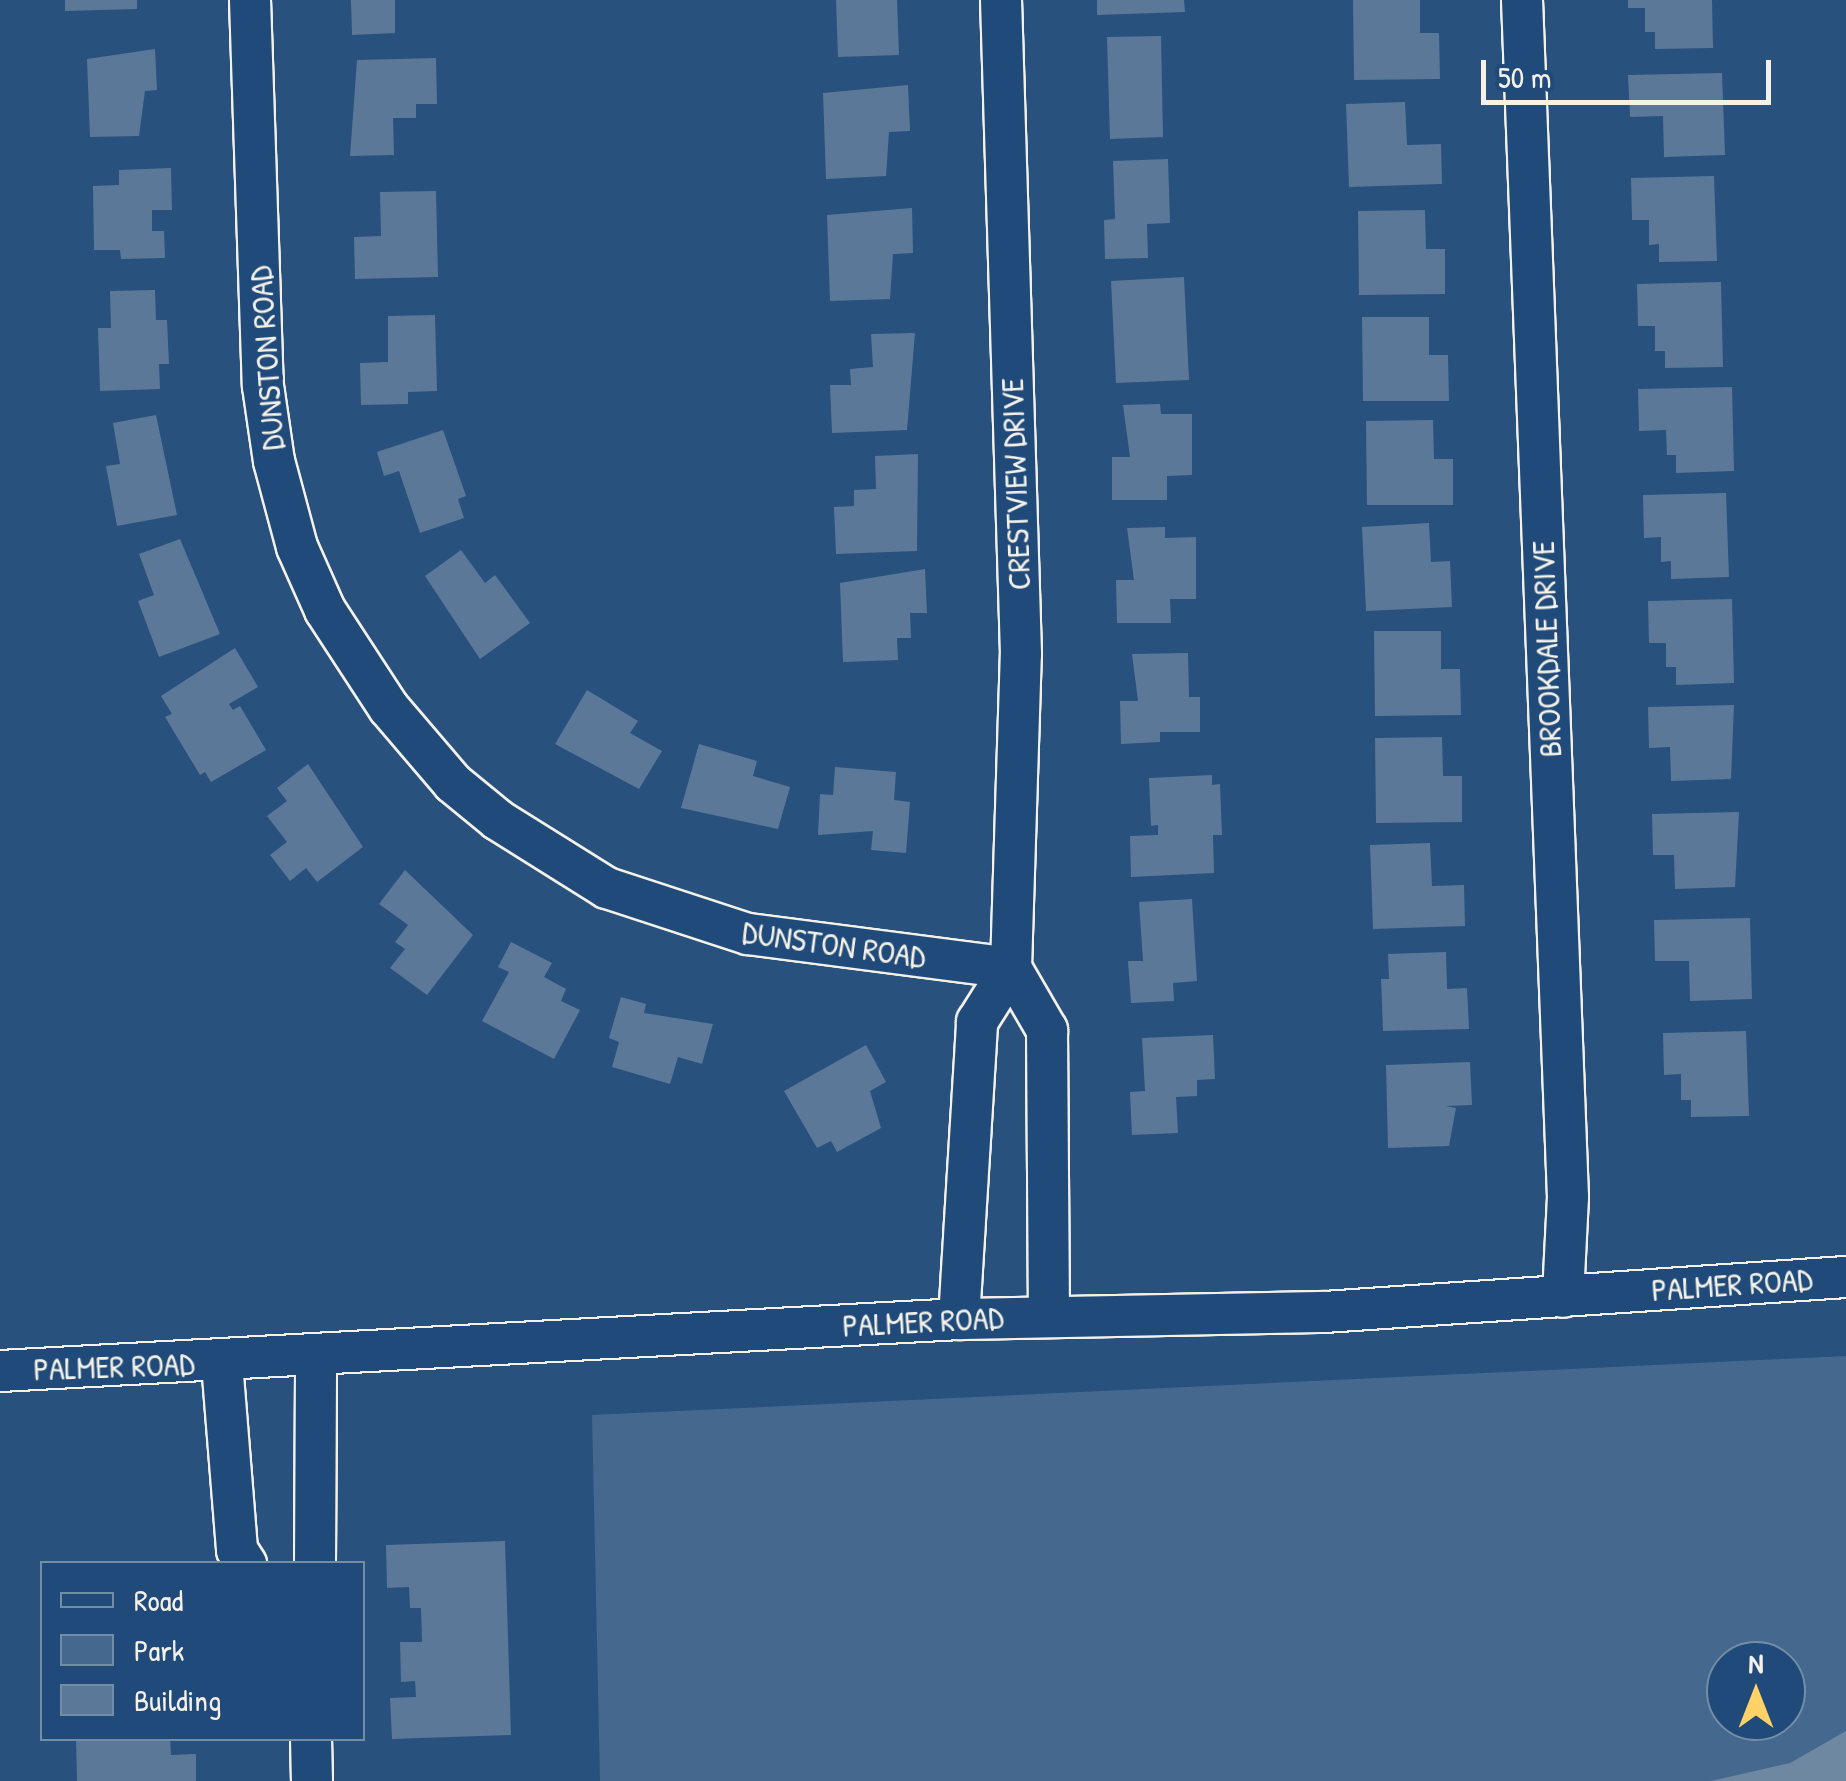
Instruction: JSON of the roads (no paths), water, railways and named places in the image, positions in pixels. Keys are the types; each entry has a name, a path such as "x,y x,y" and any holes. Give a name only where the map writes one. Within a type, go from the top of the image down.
{"street":[{"name":"DUNSTON ROAD","path":"250,0 262,386 274,460 297,546 325,610 389,708 453,783 498,820 607,888 730,931 1011,968"},
{"name":"CRESTVIEW DRIVE","path":"1000,0 1021,654 1011,968"},
{"name":"BROOKDALE DRIVE","path":"1522,0 1568,1197 1563,1297"},
{"path":"959,1319 977,1022 1011,968 1048,1030 1049,1316"},
{"name":"PALMER ROAD","path":"0,1370 222,1363 959,1319 1324,1312 1846,1277"},
{"path":"315,1561 316,1358"},
{"path":"222,1363 237,1550 244,1561"},
{"path":"310,1741 312,1781"}]}
